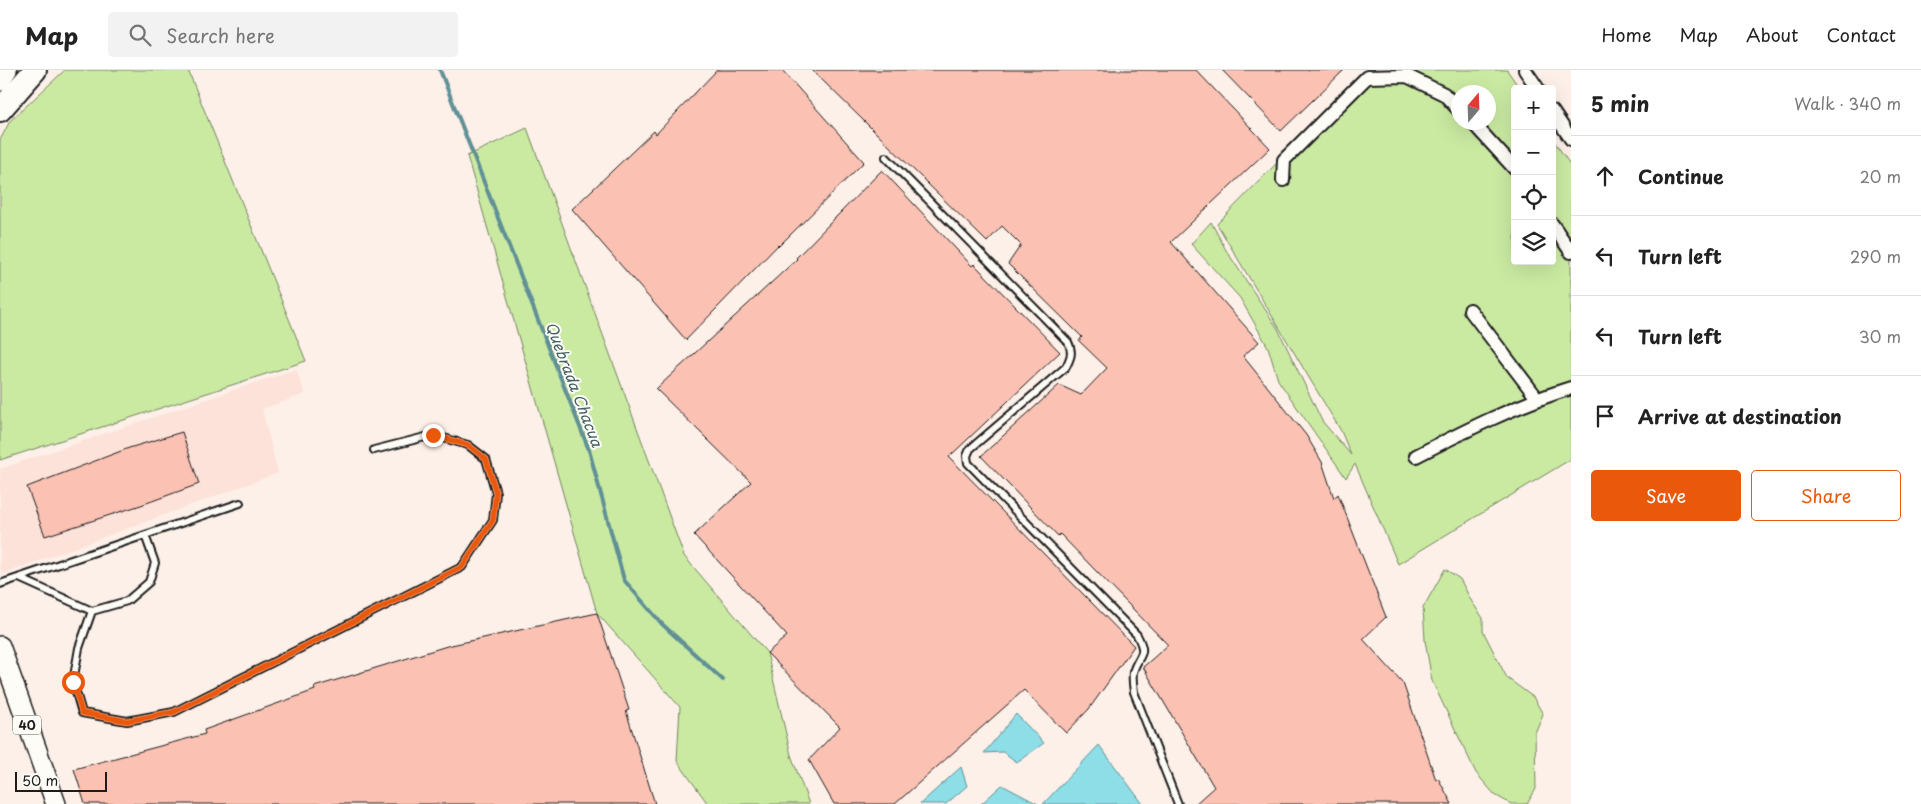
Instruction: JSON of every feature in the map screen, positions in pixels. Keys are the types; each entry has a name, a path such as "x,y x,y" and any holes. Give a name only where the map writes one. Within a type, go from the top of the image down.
{"highway":[{"path":"0,110 35,70"}],"main road":[{"path":"0,81 7,70"},
{"name":"40","path":"0,646 56,804"}],"street":[{"path":"1525,70 1535,85"},
{"path":"1283,180 1284,160 1367,77 1407,76 1444,94 1451,102"},
{"path":"1556,117 1571,139"},
{"path":"1479,130 1511,165"},
{"path":"1556,230 1571,252"},
{"path":"1470,310 1537,398"},
{"path":"1416,456 1491,418 1537,398 1571,388"}],"lane":[{"path":"886,157 1068,342 1072,350 1071,358 1066,367 970,449 967,456 968,463 1137,635 1143,646 1141,657 1134,670 1132,679 1134,692 1178,804"},
{"path":"92,611 79,648 73,682 82,713 127,721 174,712 462,567 493,520 496,493 486,459 468,445 433,435 374,450"},
{"path":"0,584 240,503"},
{"path":"19,578 92,611 127,601 149,582 155,563 145,535"}],"shaded area":[{"path":"296,369 305,394 262,409 278,473 3,574 0,567 0,469"}],"green space":[{"path":"65,70 188,70 306,361 0,460 0,140 10,121"},
{"path":"1368,70 1507,70 1517,85 1511,85 1511,265 1556,265 1556,144 1571,166 1571,459 1398,564 1355,464 1346,478 1278,380 1268,347 1240,298 1191,244 1211,222 1226,250 1278,329 1322,421 1351,455 1341,431 1217,224"},
{"path":"527,128 684,556 767,653 791,755 809,804 708,804 677,761 680,707 597,613 467,156"},
{"path":"1445,569 1460,579 1483,618 1483,631 1507,678 1533,697 1543,714 1535,733 1536,789 1527,804 1511,804 1495,795 1476,773 1432,681 1425,640 1423,608"}],"water":[{"path":"1016,714 1044,743 1017,762 1003,752 984,753"},
{"path":"1099,745 1143,804 1043,804"},
{"path":"961,767 967,786 946,804 920,804"},
{"path":"1002,785 1038,804 981,804"}],"building":[{"path":"717,70 782,70 864,162 778,245 686,340 572,209 654,131 656,134"},
{"path":"812,70 1196,70 1270,148 1171,242 1259,342 1243,356 1306,435 1322,462 1334,498 1338,494 1386,617 1363,639 1403,683 1436,780 1438,778 1452,804 1195,804 1214,787 1143,667 1168,645 1060,534 1058,536 981,456 1059,385 1081,395 1107,368 1079,341 1082,337 1008,264 1021,245 1002,226 987,242"},
{"path":"1222,70 1344,70 1281,131"},
{"path":"882,170 972,266 974,264 1060,352 949,457 1134,646 1089,709 1066,733 1024,690 895,804 834,804 809,760 840,727 767,653 787,636 694,535 751,482 656,389 797,259"},
{"path":"182,432 199,484 45,536 27,487 129,448"},
{"path":"597,613 629,710 626,711 655,804 85,804 74,769 205,734 204,730 315,690 314,687 447,646"}],"waterway":[{"name":"Quebrada Chacua","path":"440,70 589,450 624,580 662,624 723,680"}],"route":[{"path":"73,682 82,713 127,721 174,712 462,567 493,520 496,493 486,459 468,445 433,435"}]}
